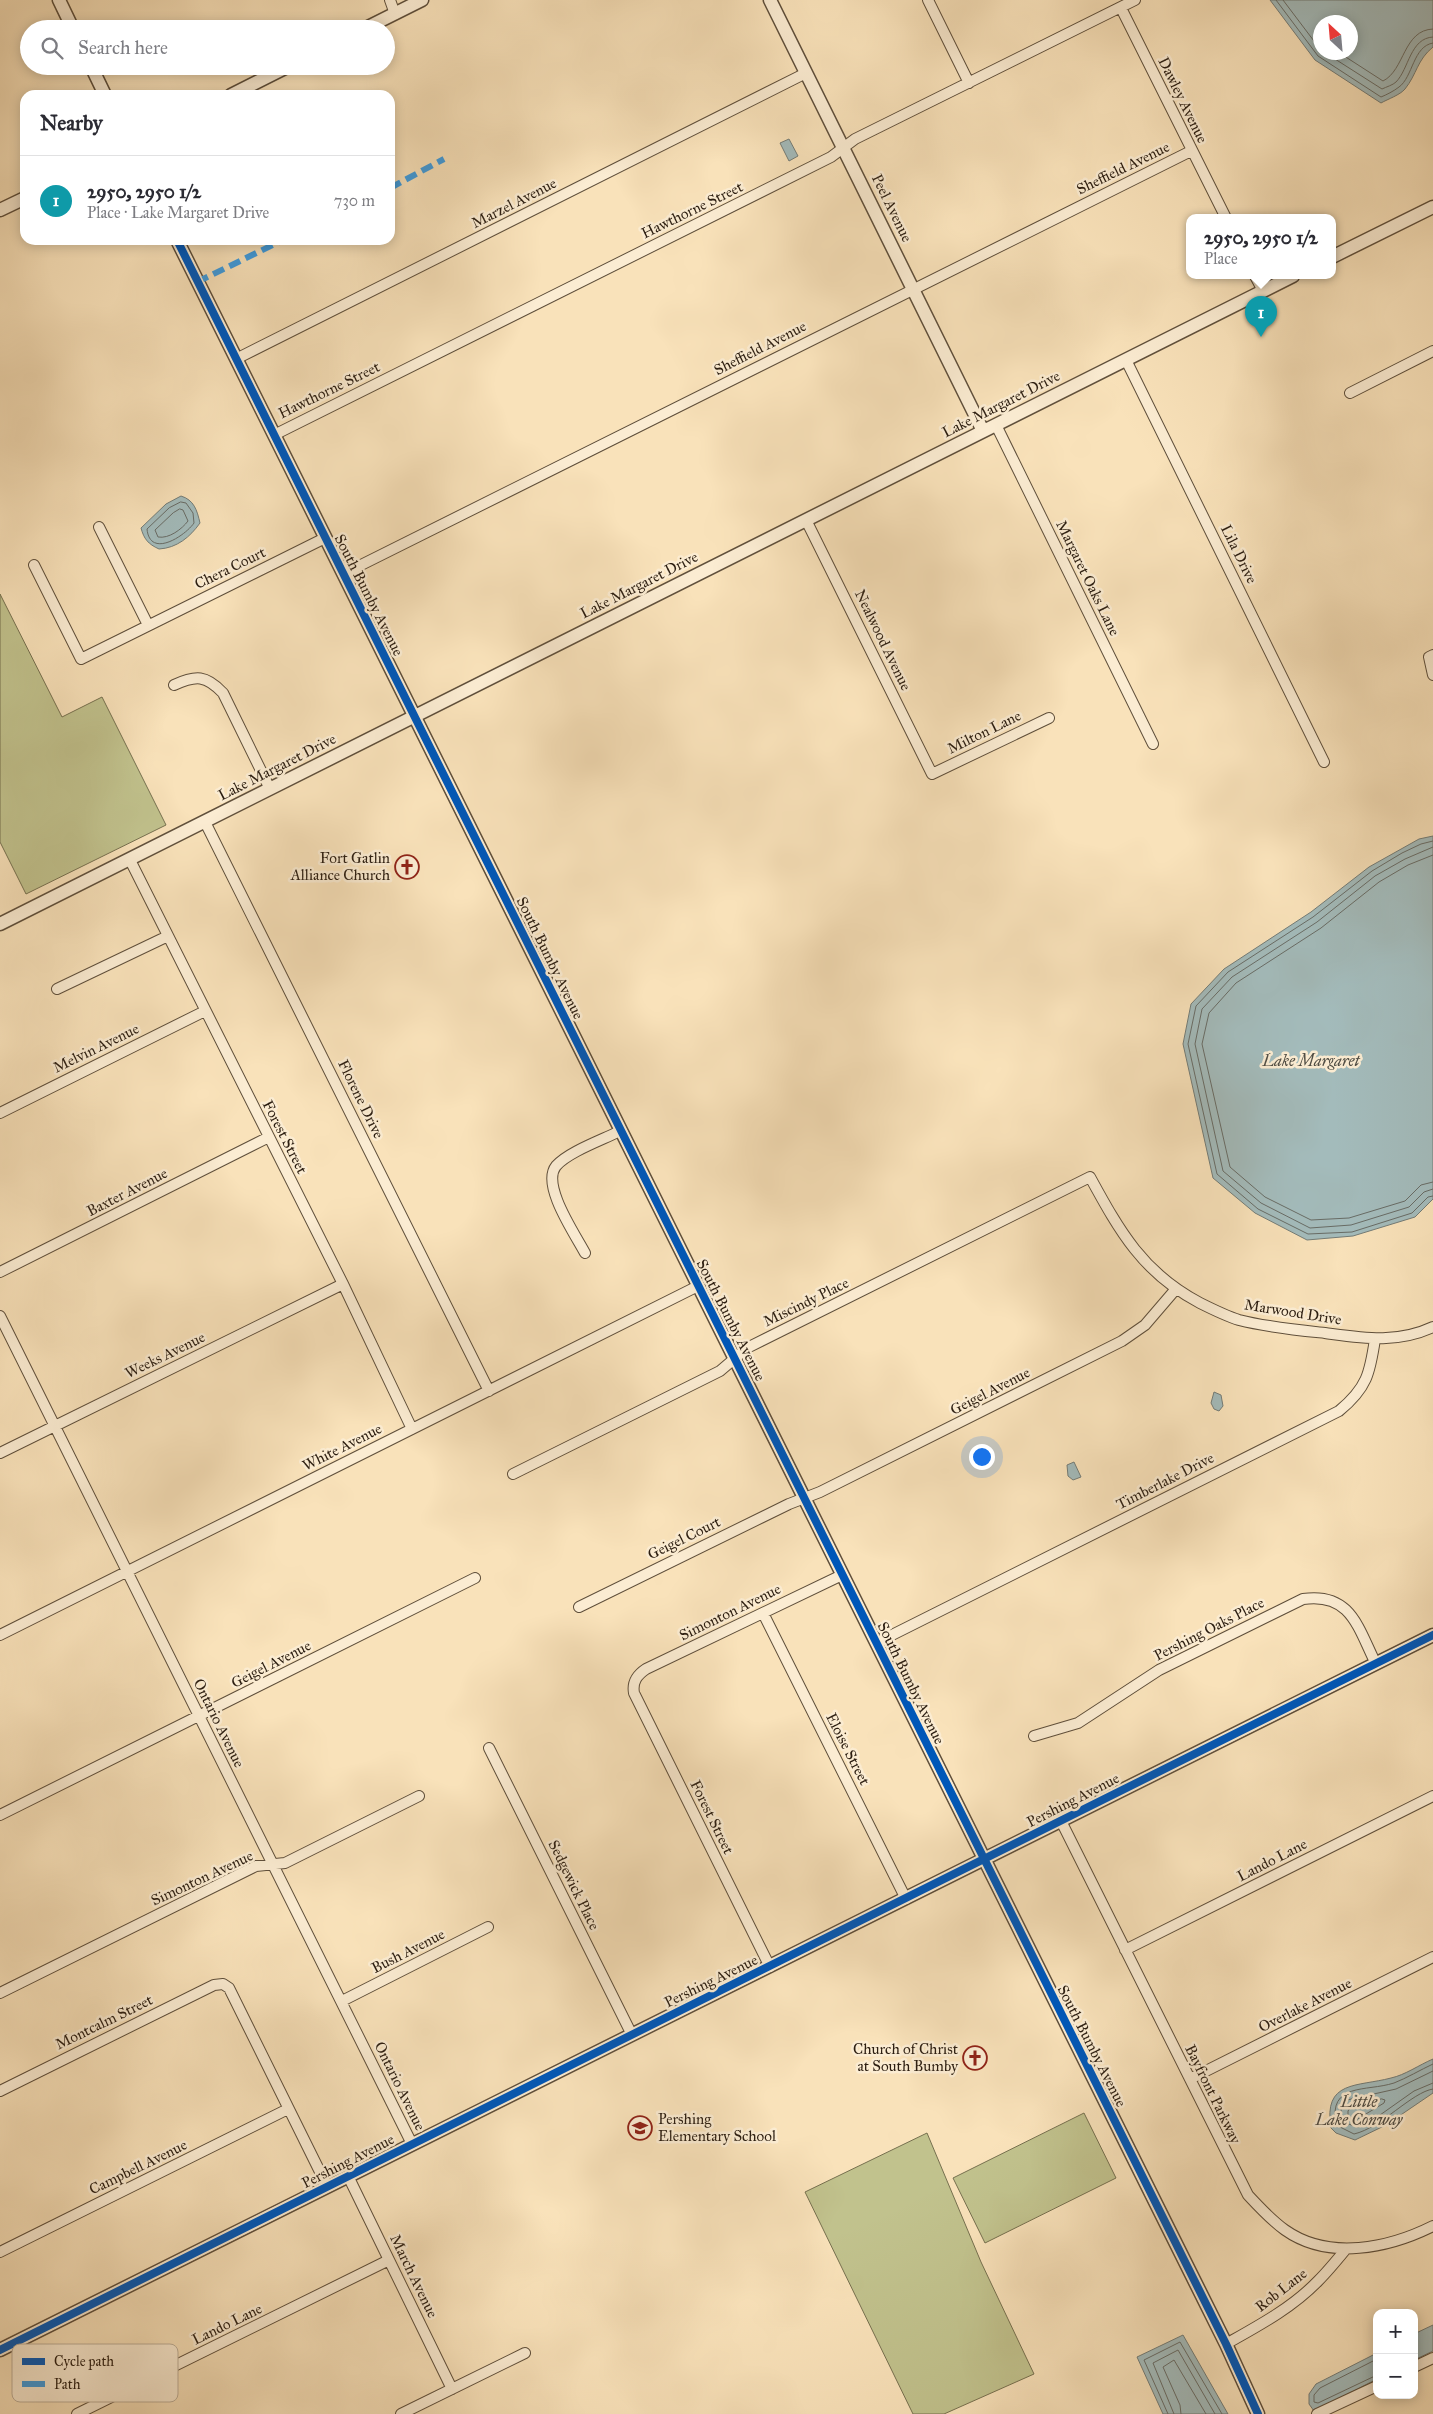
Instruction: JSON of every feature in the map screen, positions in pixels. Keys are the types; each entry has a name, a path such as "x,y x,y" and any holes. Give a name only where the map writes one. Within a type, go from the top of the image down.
{"street":[{"path":"59,0 69,20"},
{"path":"390,0 395,14"},
{"path":"383,20 422,0"},
{"name":"Peel Avenue","path":"770,0 983,431"},
{"path":"928,0 969,83"},
{"path":"1121,8 1135,0"},
{"name":"Hawthorne Street","path":"274,435 831,157 856,139 1121,8"},
{"name":"Dawley Avenue","path":"1121,8 1224,214"},
{"name":"Marzel Avenue","path":"236,359 806,73"},
{"path":"95,75 103,90"},
{"path":"242,90 271,75"},
{"name":"Sheffield Avenue","path":"343,574 1192,151"},
{"path":"0,210 20,200"},
{"path":"1336,255 1433,207"},
{"name":"South Bumby Avenue","path":"179,245 1226,2344 1258,2414"},
{"path":"1257,279 1263,291"},
{"name":"Lake Margaret Drive","path":"0,924 1287,279"},
{"path":"1350,393 1433,351"},
{"name":"Lila Drive","path":"1126,360 1324,762"},
{"name":"Margaret Oaks Lane","path":"996,424 1153,744"},
{"name":"Nealwood Avenue","path":"806,520 932,774"},
{"path":"99,527 148,625"},
{"name":"Chera Court","path":"34,565 81,659 325,538"},
{"path":"1433,655 1429,657 1433,675"},
{"path":"174,685 187,679 200,678 212,682 223,693 270,789"},
{"name":"Milton Lane","path":"932,774 1049,718"},
{"name":"Florene Drive","path":"205,822 489,1391"},
{"name":"Forest Street","path":"130,860 343,1284 412,1428"},
{"path":"57,989 168,936"},
{"name":"Melvin Avenue","path":"0,1113 205,1011"},
{"path":"585,1253 555,1196 551,1186 552,1174 556,1167 566,1158 620,1131"},
{"name":"Baxter Avenue","path":"0,1272 268,1138"},
{"name":"Marwood Drive","path":"1090,1177 1126,1239 1147,1264 1175,1290 1238,1320 1375,1339"},
{"name":"Miscindy Place","path":"513,1474 720,1370 747,1348 1090,1177"},
{"name":"Weeks Avenue","path":"0,1454 343,1284"},
{"name":"White Avenue","path":"0,1635 698,1286"},
{"name":"Geigel Avenue","path":"804,1499 1122,1341 1145,1325 1175,1290"},
{"name":"Ontario Avenue","path":"0,1316 412,2144"},
{"path":"1375,1339 1402,1338 1433,1327"},
{"name":"Timberlake Drive","path":"876,1643 1340,1411 1363,1388 1370,1372 1375,1339"},
{"name":"Geigel Court","path":"579,1607 789,1504 804,1499"},
{"name":"Simonton Avenue","path":"635,1680 646,1669 842,1575"},
{"name":"Geigel Avenue","path":"0,1815 475,1578"},
{"name":"Pershing Oaks Place","path":"1034,1736 1078,1723 1159,1670 1303,1600 1316,1597 1330,1599 1342,1605 1352,1618 1376,1664"},
{"name":"Eloise Street","path":"763,1613 906,1899"},
{"name":"Pershing Avenue","path":"0,2350 1433,1635"},
{"name":"Forest Street","path":"635,1680 632,1687 634,1693 770,1967"},
{"name":"Sedgewick Place","path":"489,1748 632,2035"},
{"name":"Simonton Avenue","path":"0,1993 256,1866 286,1863 419,1796"},
{"name":"Lando Lane","path":"1125,1950 1433,1796"},
{"name":"Bayfront Parkway","path":"1061,1821 1248,2195 1266,2214 1287,2231 1314,2243 1346,2249 1373,2247 1396,2242 1433,2226"},
{"name":"Bush Avenue","path":"342,2001 488,1927"},
{"name":"Overlake Avenue","path":"1190,2079 1433,1957"},
{"name":"Montcalm Street","path":"0,2091 214,1985 223,1984 229,1988 288,2109"},
{"path":"288,2109 327,2186"},
{"name":"Campbell Avenue","path":"0,2252 288,2109"},
{"name":"March Avenue","path":"348,2176 452,2389"},
{"name":"Rob Lane","path":"1226,2344 1261,2325 1292,2303 1317,2282 1346,2249"},
{"name":"Lando Lane","path":"178,2364 389,2260"},
{"path":"402,2414 525,2353"},
{"path":"1418,2365 1433,2358"},
{"path":"1317,2414 1330,2411 1373,2388"},
{"name":"Lando Lane","path":"77,2414 101,2402"}],"green space":[{"path":"0,594 62,717 102,697 166,825 26,894 0,842"},
{"path":"1084,2113 1116,2178 985,2243 953,2178"},
{"path":"927,2133 981,2262 1034,2374 944,2414 913,2414 805,2192"}],"water":[{"path":"1270,0 1433,0 1433,47 1420,62 1405,89 1381,103 1315,60 1358,60 1358,15 1313,15 1313,57"},
{"path":"789,139 798,156 789,161 780,143"},
{"path":"181,496 189,500 194,506 200,523 182,541 159,549 147,541 141,528 166,504"},
{"name":"Lake Margaret","path":"1433,836 1433,1199 1415,1217 1353,1236 1307,1240 1255,1213 1213,1178 1183,1044 1191,1004 1224,969 1311,912 1369,867 1419,839"},
{"path":"1214,1392 1221,1395 1223,1406 1219,1411 1214,1409 1211,1403"},
{"path":"1074,1462 1081,1477 1073,1480 1068,1476 1067,1465"},
{"name":"Little Lake Conway","path":"1433,2059 1433,2093 1386,2125 1355,2140 1336,2133 1331,2128 1330,2112 1332,2101 1345,2088 1396,2077"},
{"path":"1433,2325 1433,2351 1418,2358 1418,2354 1418,2332"},
{"path":"1183,2335 1228,2414 1163,2414 1137,2357"},
{"path":"1373,2355 1373,2381 1314,2411 1309,2404 1309,2394 1316,2384"}],"marked path":[{"path":"395,185 444,159"},
{"path":"197,282 273,245"}],"cycle path":[{"path":"179,245 1226,2344 1258,2414"},
{"path":"12,2344 1433,1635"},
{"path":"0,2350 12,2344"}],"place":[{"name":"2950, 2950 1/2","path":"1261,337"},
{"name":"Fort Gatlin Alliance Church","path":"407,867"},
{"name":"Church of Christ at South Bumby","path":"975,2058"},
{"name":"Pershing Elementary School","path":"640,2128"}]}
